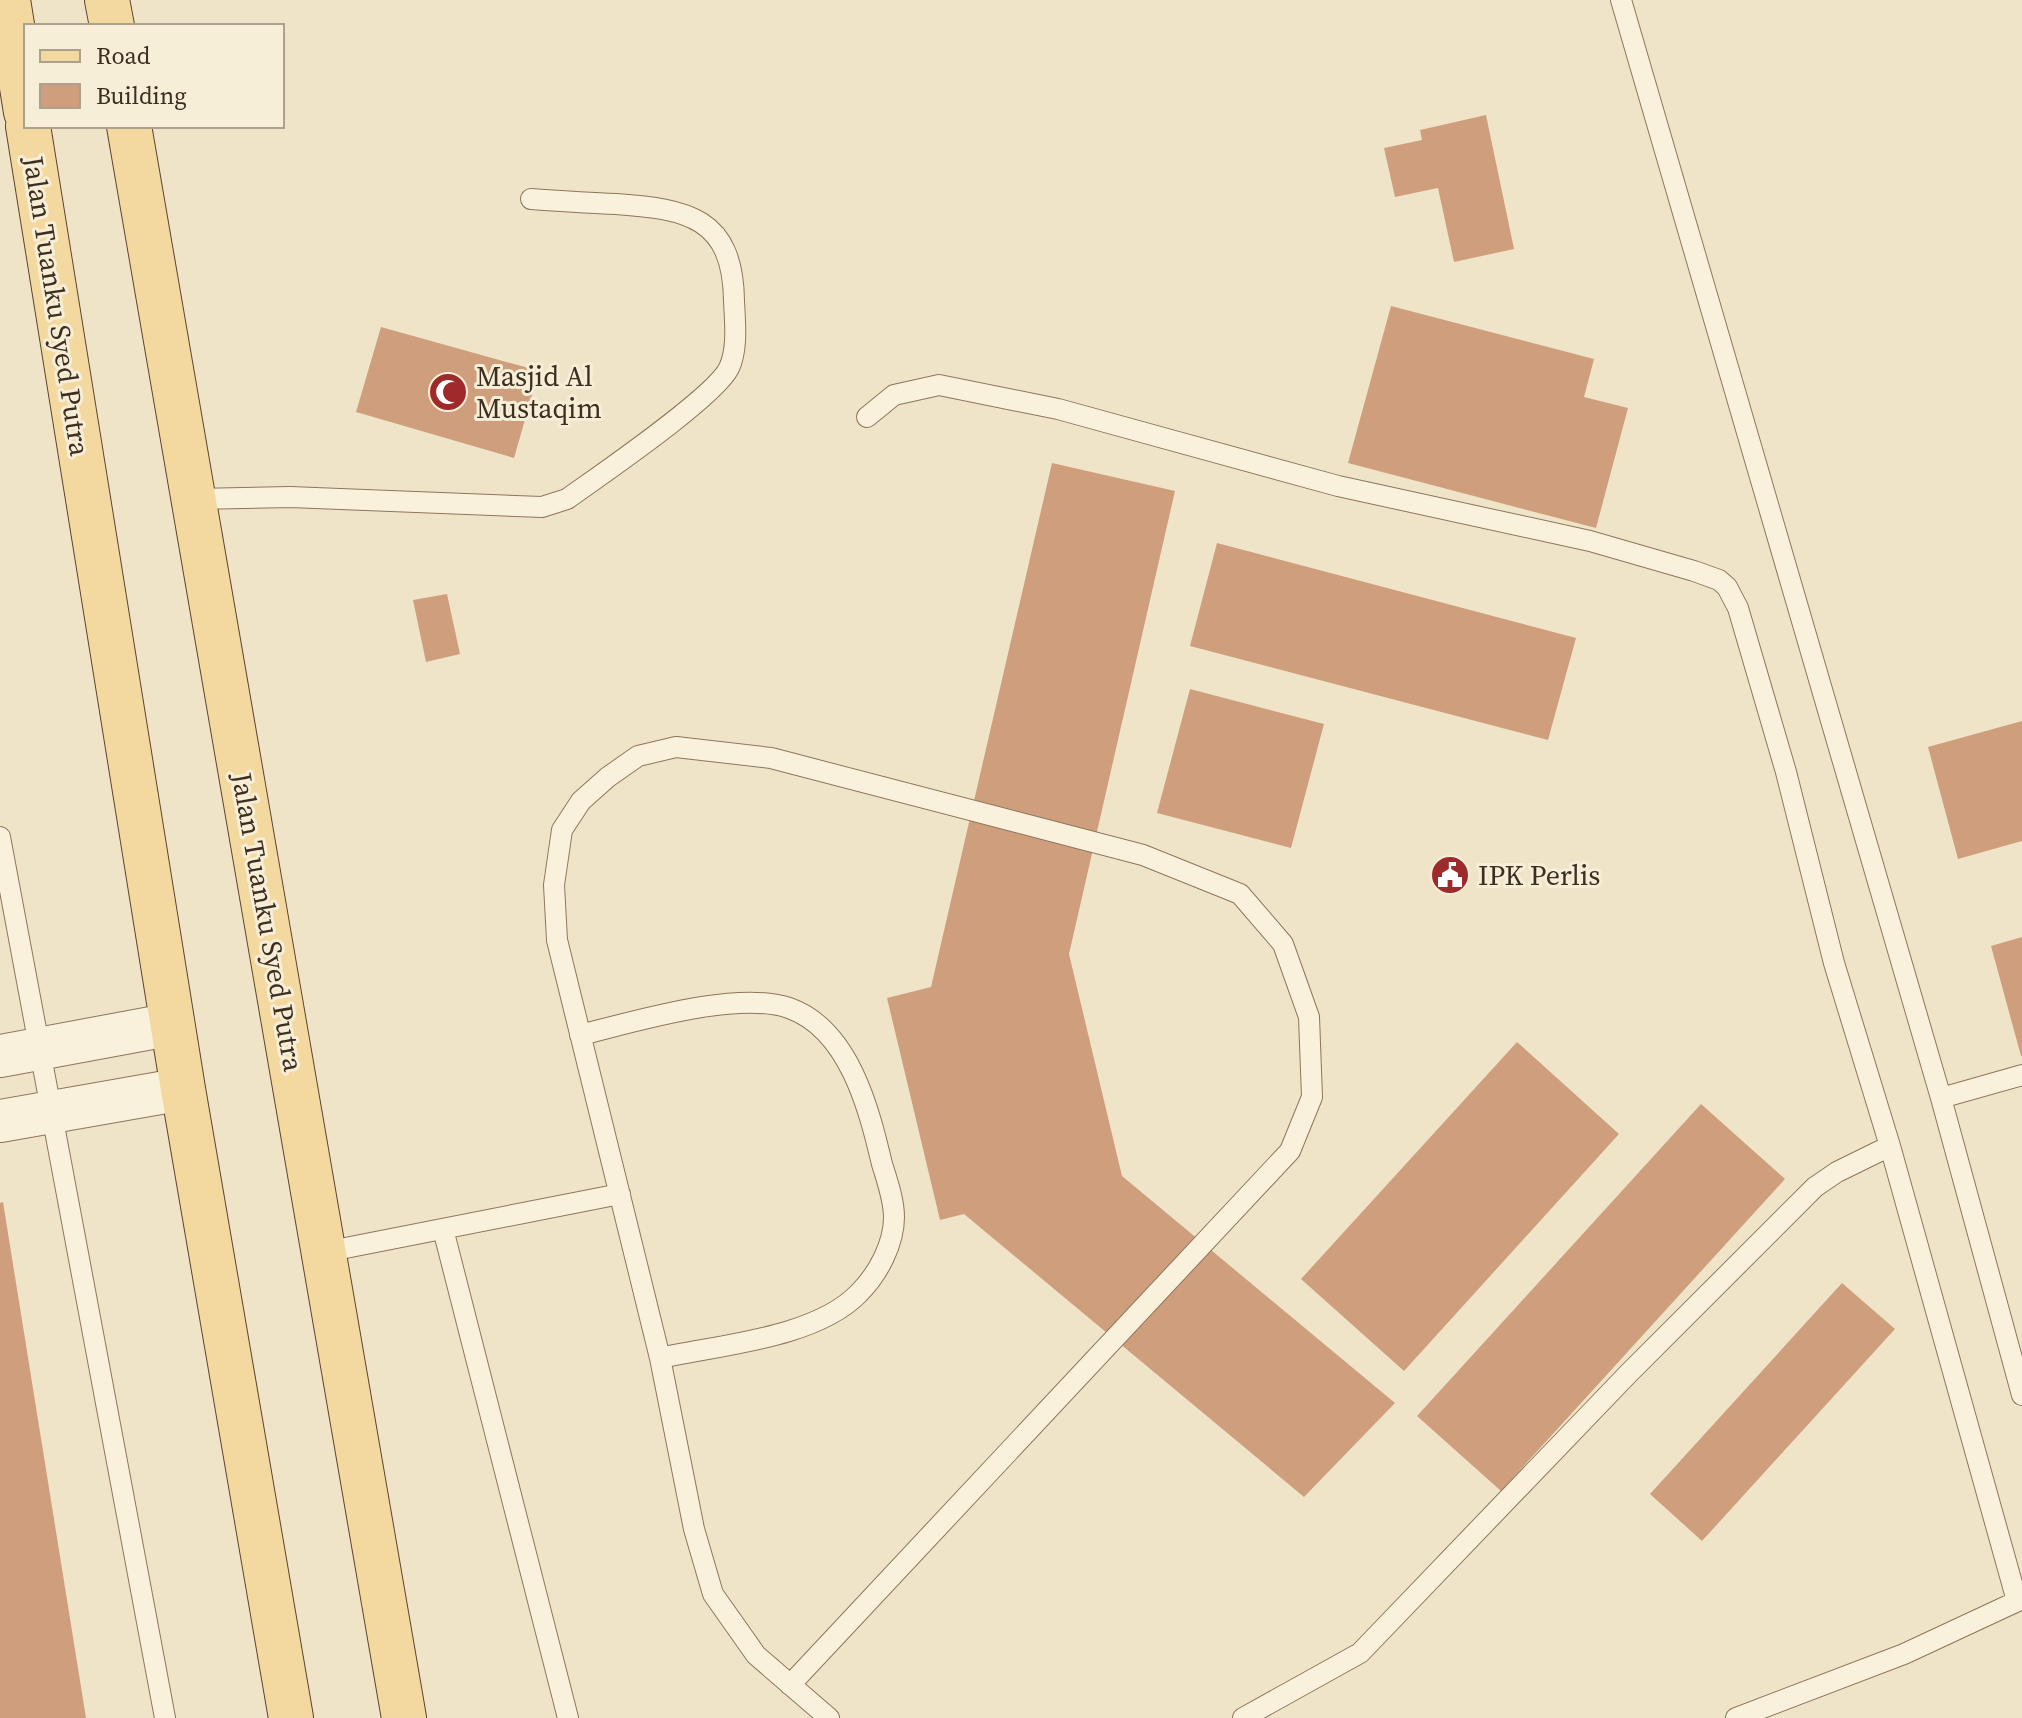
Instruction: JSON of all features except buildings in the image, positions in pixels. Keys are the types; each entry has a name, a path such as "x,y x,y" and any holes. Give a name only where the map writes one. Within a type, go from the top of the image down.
{"main road":[{"path":"8,0 24,100"},
{"path":"107,0 112,24"},
{"name":"Jalan Tuanku Syed Putra","path":"28,128 183,1089 291,1718"},
{"name":"Jalan Tuanku Syed Putra","path":"129,128 404,1718"}],"street":[{"path":"20,1052 173,1024"},
{"path":"0,1121 183,1089"}],"lane":[{"path":"1621,0 1941,1098 2022,1395"},
{"path":"194,499 290,497 542,507 567,499 709,393 729,368 735,336 734,289 723,245 699,219 670,208 531,199"},
{"path":"867,417 894,395 939,385 1058,409 1338,486 1590,541 1719,580 1727,587 1738,608 1786,772 1834,963 1890,1146 2020,1600 1904,1654 1736,1718"},
{"path":"790,1685 1290,1151 1312,1097 1309,1017 1283,944 1240,894 1143,855 901,791 771,758 676,747 638,756 608,777 581,801 562,830 554,885 557,940 660,1358 694,1529 713,1594 756,1655 790,1685 829,1718"},
{"path":"0,837 20,1052 51,1110 165,1718"},
{"path":"580,1035 700,1008 755,1003 788,1007 813,1020 838,1048 871,1117 886,1177 894,1216 890,1244 859,1293 834,1313 805,1327 660,1358"},
{"path":"1941,1098 2022,1075"},
{"path":"1243,1718 1360,1653 1617,1385 1815,1187 1837,1172 1890,1146"},
{"path":"325,1252 620,1194"},
{"path":"443,1229 568,1718"}],"place":[{"name":"Masjid Al Mustaqim","path":"448,392"},
{"name":"IPK Perlis","path":"1450,875"}]}
